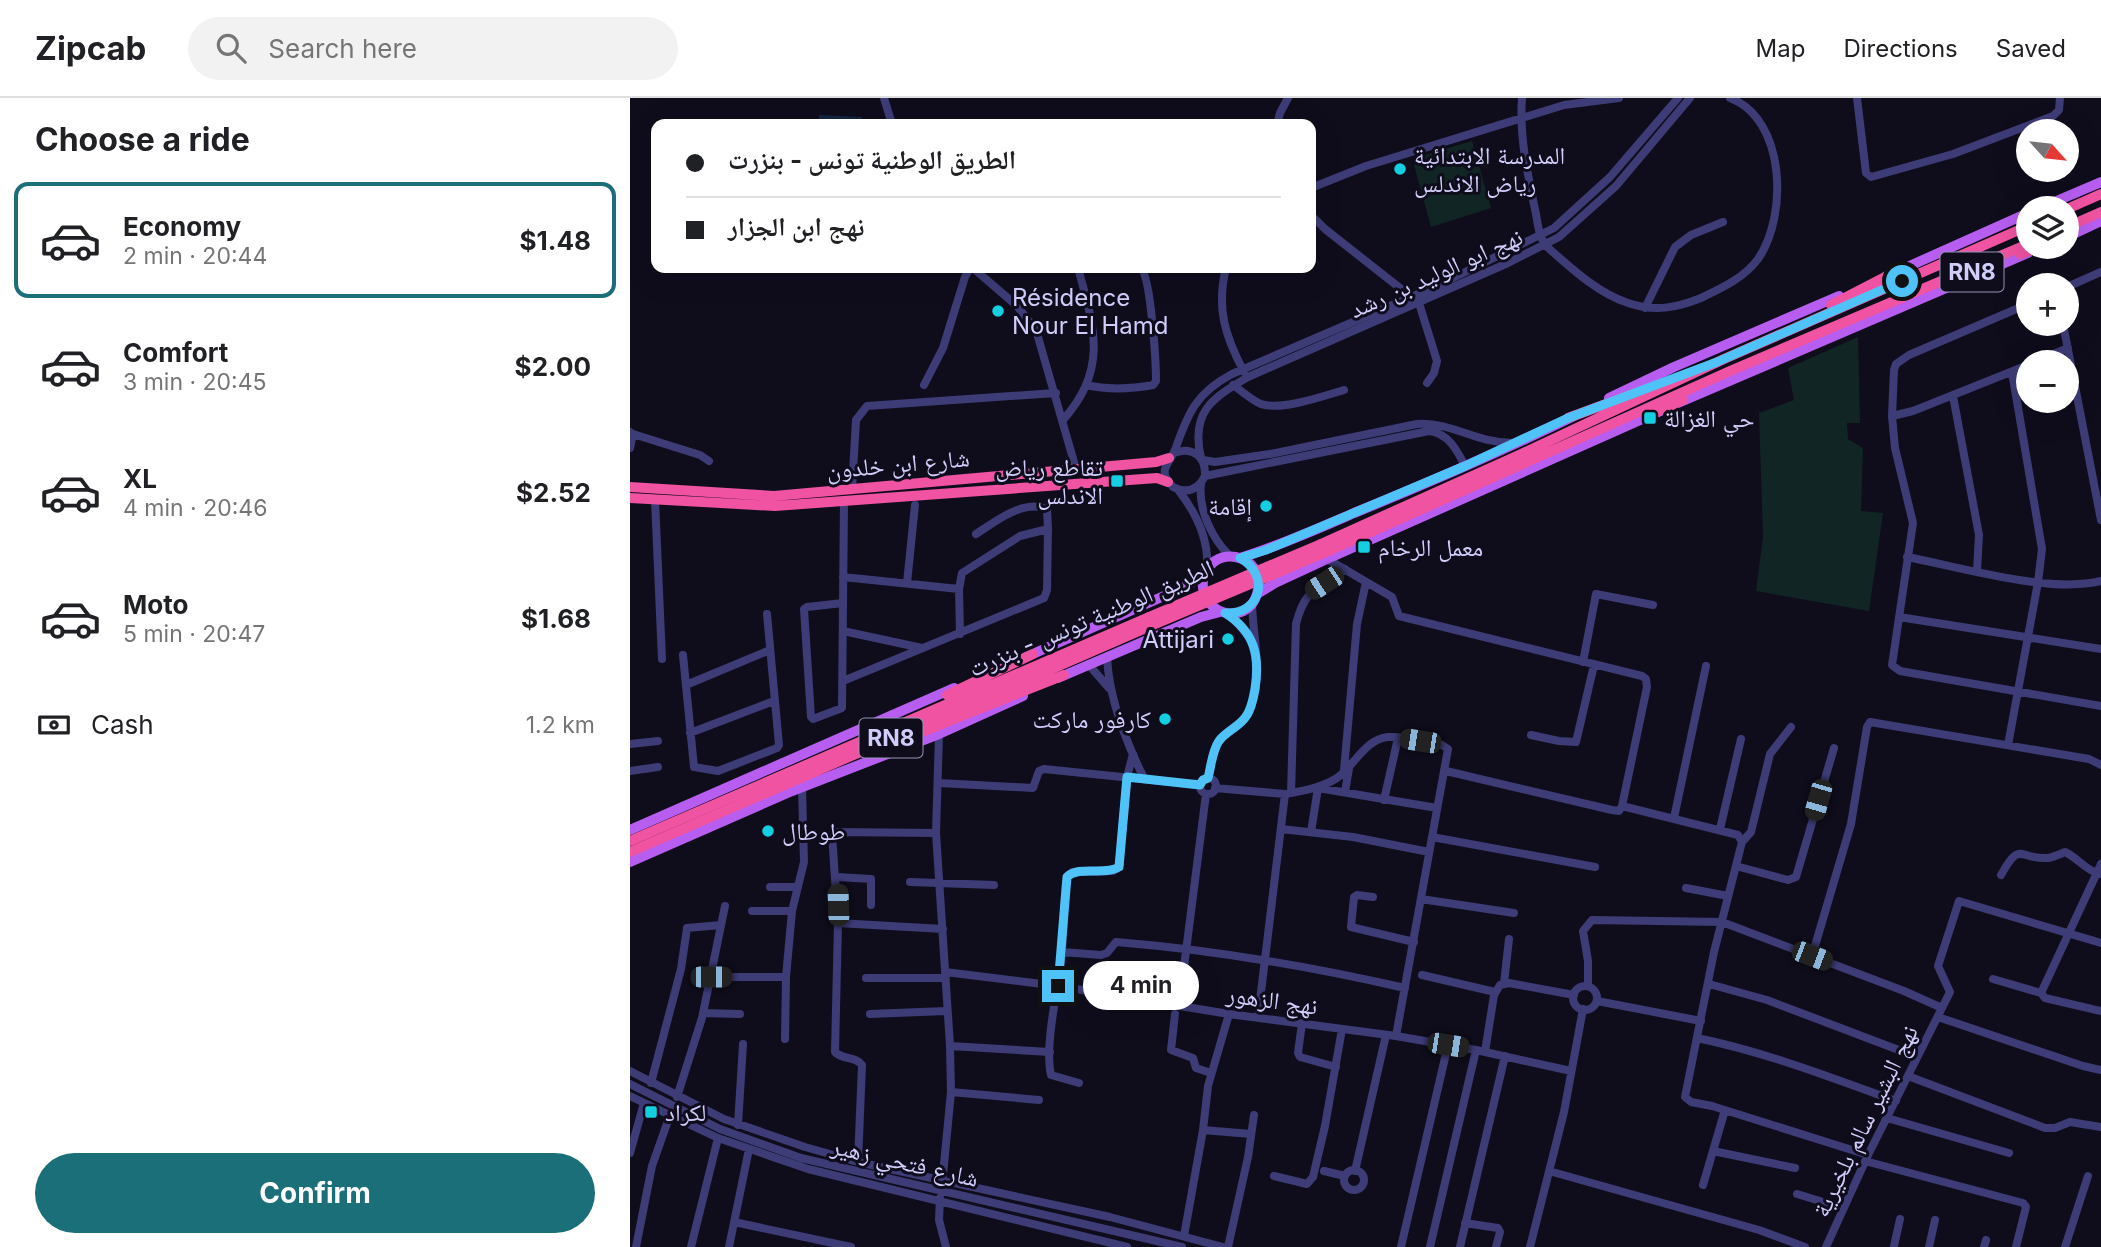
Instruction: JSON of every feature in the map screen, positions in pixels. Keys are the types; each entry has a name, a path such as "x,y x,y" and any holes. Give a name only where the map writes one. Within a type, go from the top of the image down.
{"highway":[{"path":"2079,204 2101,194"},
{"path":"2079,222 2101,212"},
{"name":"الطريق الوطنية تونس - بنزرت","path":"1324,552 1519,455 1721,360 2016,231"},
{"name":"الطريق الوطنية تونس - بنزرت","path":"630,841 803,765 1324,552 1730,371 2016,249"},
{"name":"RN8","path":"1903,298 2016,257"},
{"name":"RN8","path":"1721,360 1891,274"},
{"name":"RN8","path":"1657,412 1838,325"},
{"path":"1568,418 1721,360"},
{"name":"شارع ابن خلدون","path":"630,487 774,496 1156,462 1171,456"},
{"name":"شارع ابن خلدون","path":"630,498 775,506 1157,478 1168,482"},
{"name":"الطريق الوطنية تونس - بنزرت","path":"630,852 1151,621"},
{"path":"803,765 1033,654"},
{"path":"845,758 930,729 1064,675"}],"main road":[{"path":"2068,196 2101,182"},
{"path":"630,830 1182,588 1214,561 1266,550 1465,466 1674,367 2016,219"},
{"path":"2079,231 2101,221"},
{"path":"1258,594 1324,552 2016,258"},
{"path":"630,862 802,787 939,734 1088,664 1201,617 1240,612 1252,604 1258,594 1259,585 1254,569 1235,557"},
{"path":"1206,570 1202,592 1212,607 1223,613"}],"street":[{"path":"884,98 890,119"},
{"path":"1279,119 1289,98"},
{"path":"1522,98 1521,119 1530,188 1539,236 1545,245 1601,290 1645,308 1663,309 1676,307 1726,286 1757,261 1770,237 1776,215 1777,195 1770,142 1760,120 1752,111 1730,98"},
{"path":"1316,186 1366,166 1564,105 1619,98"},
{"name":"نهج ابو الوليد بن رشد","path":"1416,300 1554,228 1630,156 1678,98"},
{"name":"نهج ابو الوليد بن رشد","path":"1171,456 1182,426 1195,403 1206,391 1545,245 1577,224 1616,186 1690,98"},
{"path":"1857,98 1866,173 1871,177 1953,154 2053,116 2059,110 2060,98"},
{"path":"1316,220 1416,300 1437,361 1434,373 1427,383"},
{"path":"1645,308 1675,247 1691,235 1723,222"},
{"path":"2079,282 2101,272"},
{"path":"923,385 943,348 968,273"},
{"path":"978,273 1027,316 1036,330 1076,469"},
{"path":"1063,420 1086,385 1094,360 1094,331 1079,273"},
{"path":"1086,385 1103,389 1153,385 1156,381 1144,273"},
{"path":"1225,273 1221,308 1225,325 1245,373"},
{"path":"2016,309 1896,363 1892,377 1892,416 1899,469 1913,518 1892,661 1896,670 2101,706"},
{"path":"2066,336 2101,520"},
{"path":"2063,350 2068,348"},
{"path":"1892,416 1913,411 2016,370"},
{"path":"2008,745 2038,582 2042,541 2012,372"},
{"name":"نهج ابو الوليد بن رشد","path":"1202,459 1198,437 1205,409 1214,398 1245,373"},
{"path":"1233,385 1261,404 1272,406 1314,399 1344,390"},
{"path":"852,489 856,419 867,406 1056,393"},
{"path":"1953,396 1979,535 1977,571"},
{"path":"1206,570 1208,550 1199,524 1179,491 1168,482 1164,474 1171,456 1188,450 1202,459 1215,462 1270,454 1418,424 1442,425 1487,442 1516,443"},
{"path":"1179,491 1195,489 1203,479 1429,431 1440,434 1449,441 1465,466"},
{"path":"630,448 631,433 700,455 709,461"},
{"path":"1202,459 1200,497 1208,522 1220,546 1235,557"},
{"path":"655,500 662,659"},
{"path":"843,603 804,609 812,718 842,709 844,502"},
{"path":"907,583 915,505"},
{"path":"843,681 1044,598 1047,590 1047,509 1025,508 1002,517 976,534"},
{"path":"960,634 960,577 967,569 1020,536 1048,529"},
{"path":"1324,552 1345,569 1391,597 1399,616 1642,676 1647,683 1619,811 1446,771"},
{"path":"1907,557 2038,582 2079,585 2101,581"},
{"path":"1258,1017 1263,958 1288,794 1296,624 1309,593 1345,569"},
{"path":"843,577 959,589"},
{"path":"1344,772 1357,624 1366,582"},
{"path":"1583,662 1594,598 1599,593 1653,605"},
{"path":"1208,778 1217,743 1246,717 1252,706 1257,656 1252,604"},
{"path":"1223,613 1234,619 1254,643"},
{"path":"683,655 694,766 718,771 778,747 767,614"},
{"path":"1899,617 2101,649"},
{"path":"843,631 924,648"},
{"path":"686,685 770,650"},
{"path":"1107,657 1109,688 1144,778"},
{"path":"1088,664 1109,688"},
{"path":"1531,735 1576,742 1594,665"},
{"path":"1674,818 1706,666"},
{"path":"690,733 774,701"},
{"path":"1812,956 1851,824 1868,723 2089,759 2101,765"},
{"path":"1791,727 1773,748 1751,832 1741,842 1685,1097 1691,1102 1725,1110 1866,1158 2024,1203 2025,1210 2016,1247"},
{"path":"939,734 936,833 951,1092 939,1220 946,1247"},
{"path":"1384,800 1398,738"},
{"path":"1311,832 1318,788 1344,772 1350,763 1381,739 1398,738 1446,746 1449,752 1446,771 1396,1036"},
{"path":"1720,829 1741,738"},
{"path":"630,744 658,741"},
{"path":"1736,866 1788,880 1796,877 1833,748"},
{"path":"1079,1083 1051,1075 1050,1052 1062,952 1067,877 1072,872 1113,871 1119,867 1127,777 1133,754"},
{"path":"1345,792 1350,763"},
{"path":"735,764 742,781"},
{"path":"630,771 658,768"},
{"path":"939,783 1033,788 1039,771 1044,769 1200,785"},
{"path":"1208,778 1214,782 1216,788"},
{"path":"1208,778 1200,785 1201,791 1212,793 1216,788"},
{"path":"785,1039 786,977 792,912 804,862 802,787"},
{"path":"1216,788 1288,794 1318,788 1437,808"},
{"path":"1206,794 1171,1050 1193,1058 1196,1068 1211,1073"},
{"path":"1622,806 1734,833 1741,842"},
{"path":"1281,829 1353,837 1429,852"},
{"path":"858,1162 862,1065 858,1060 838,1056 835,1052 838,923 832,834 936,833"},
{"path":"1432,837 1595,867"},
{"path":"2001,874 2011,857 2019,852 2049,858 2065,852 2087,870 2099,874"},
{"path":"2041,993 2099,874 2101,864"},
{"path":"837,877 871,879 871,905"},
{"path":"910,882 994,885"},
{"path":"770,887 798,887"},
{"path":"1686,888 1728,896"},
{"path":"1373,897 1354,897 1351,928 1414,942"},
{"path":"1421,899 1514,913"},
{"path":"1940,1012 1950,992 1938,966 1959,901 2101,943"},
{"path":"677,1097 703,1013 724,906"},
{"path":"752,911 792,912"},
{"path":"1588,986 1588,961 1583,931 1592,920 1722,922 1904,990 1940,1012 2083,1066 2101,1070"},
{"path":"838,923 943,929"},
{"path":"651,1083 681,969 687,928 722,925"},
{"path":"1430,1247 1495,992 1504,983 1510,939"},
{"path":"1062,952 1101,955 1107,953 1116,942 1186,948 1263,958 1405,988"},
{"name":"نهج الزهور","path":"866,978 945,975 1058,986 1177,1010 1258,1017 1396,1036 1571,1071"},
{"path":"1422,975 1495,992"},
{"path":"711,977 786,977"},
{"path":"1993,979 2041,993 2045,998 2101,1011"},
{"path":"1504,983 1574,995"},
{"path":"1709,984 1778,1004 1917,1057"},
{"path":"1588,986 1595,991 1597,1001 1592,1008 1583,1009 1576,1004 1574,995 1579,988 1588,986"},
{"path":"1597,1001 1700,1021"},
{"path":"1530,1247 1583,1009"},
{"path":"870,1014 946,1012"},
{"name":"نهج البشير سالم بلخيرية","path":"1826,1247 1866,1158 1940,1012"},
{"path":"703,1013 740,1014"},
{"path":"1184,1236 1211,1073 1229,1014"},
{"path":"1302,1023 1298,1053 1300,1057 1336,1067"},
{"path":"1274,1175 1307,1184 1313,1177 1342,1029"},
{"path":"1355,1171 1386,1035"},
{"path":"1697,1038 1777,1059 1896,1101"},
{"path":"738,1125 743,1044"},
{"path":"1401,1247 1448,1045"},
{"path":"950,1046 1050,1052"},
{"path":"1460,1247 1505,1056"},
{"path":"630,1071 677,1097 738,1125 858,1162 942,1186 1184,1236 1225,1247 1254,1115"},
{"path":"1908,1076 2045,1128 2055,1128 2070,1122 2101,1127"},
{"name":"شارع فتحي زهير","path":"630,1084 751,1141 826,1164 942,1186 1182,1247"},
{"path":"951,1092 1039,1100"},
{"name":"شارع فتحي زهير","path":"630,1096 718,1138 808,1170 940,1201 1101,1244 1127,1247"},
{"path":"630,1153 643,1103"},
{"path":"1703,1185 1725,1110"},
{"path":"636,1247 652,1166 670,1115"},
{"path":"1887,1118 2009,1153"},
{"path":"1203,1130 1251,1134"},
{"path":"691,1247 718,1138"},
{"path":"729,1247 749,1149"},
{"path":"1713,1152 1795,1168"},
{"path":"1324,1171 1345,1176 1355,1171"},
{"path":"1345,1176 1347,1188 1359,1188 1363,1183 1363,1176 1355,1171"},
{"path":"1549,1171 1759,1230 1805,1247"},
{"path":"2065,1247 2088,1176"},
{"path":"1797,1194 1843,1208"},
{"path":"1892,1246 1900,1219"},
{"path":"1929,1247 1935,1220"},
{"path":"734,1222 851,1247"},
{"path":"1465,1223 1498,1228 1500,1232 1496,1247"}],"green space":[{"path":"1472,141 1491,208 1431,227 1414,165 1418,157"},
{"path":"1858,337 1860,423 1847,423 1848,439 1863,448 1861,511 1883,513 1869,611 1756,591 1763,537 1759,413 1794,400 1788,368"}],"water":[{"path":"819,115 862,117 862,119 819,119"}],"place":[{"name":"المدرسة الابتدائية رياض الاندلس","path":"1400,169"},
{"name":"Résidence Nour El Hamd","path":"998,311"},
{"name":"حي الغزالة","path":"1650,418"},
{"name":"تقاطع رياض الاندلس","path":"1117,481"},
{"name":"إقامة","path":"1266,506"},
{"name":"معمل الرخام","path":"1364,547"},
{"name":"Attijari","path":"1228,639"},
{"name":"كارفور ماركت","path":"1165,719"},
{"name":"طوطال","path":"768,831"},
{"name":"لكراد","path":"651,1112"}],"route":[{"path":"1058,986 1067,877 1072,872 1113,871 1119,867 1127,777 1200,785 1208,778 1217,743 1239,725 1252,706 1257,656 1254,643 1234,619 1225,613 1232,614 1246,609 1258,594 1258,577 1254,569 1240,558 1266,550 1465,466 1568,418 1717,362 1902,281"}]}
